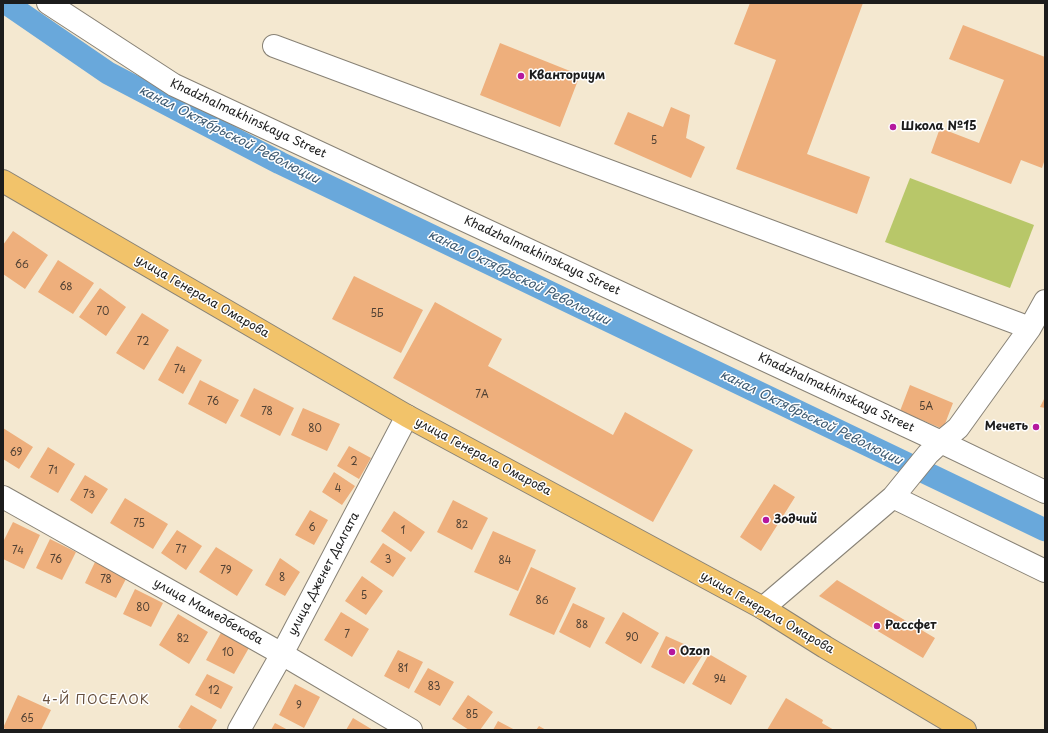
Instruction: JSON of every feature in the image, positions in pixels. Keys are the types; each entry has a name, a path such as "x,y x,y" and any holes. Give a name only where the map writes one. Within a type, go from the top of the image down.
{"main road":[{"name":"улица Генерала Омарова","path":"3,181 406,418 763,608 825,647 965,730"},
{"name":"улица Генерала Омарова","path":"3,185 406,418 761,610 959,730"}],"street":[{"name":"Khadzhalmakhinskaya Street","path":"48,3 174,85 941,442 1045,492"},
{"path":"274,46 1030,328"},
{"path":"763,608 893,497 923,460 958,428 1030,328 1045,301"},
{"name":"улица Дженет Далгата","path":"239,730 282,654 406,418"},
{"name":"улица Мамедбекова","path":"3,497 282,654 411,730"},
{"path":"893,497 1045,571"}],"green space":[{"path":"910,178 1034,225 1010,288 885,242"}],"building":[{"path":"750,3 863,3 807,154 870,177 857,214 736,169 776,60 734,44"},
{"path":"963,25 1045,57 1045,159 1042,168 1021,160 1011,184 931,153 940,128 979,143 1004,80 949,59"},
{"path":"500,43 580,75 560,127 480,95"},
{"path":"671,107 690,115 686,138 705,147 691,178 614,144 628,112 663,127"},
{"path":"13,231 48,255 25,289 3,274 3,245"},
{"path":"58,260 94,283 73,314 38,292"},
{"path":"354,276 423,310 401,353 332,319"},
{"path":"100,288 126,307 106,336 79,317"},
{"path":"435,302 502,339 488,366 613,435 625,412 693,450 653,522 393,378"},
{"path":"142,313 169,330 144,370 116,353"},
{"path":"177,346 202,360 183,394 158,380"},
{"path":"200,380 239,400 226,424 188,404"},
{"path":"910,385 953,403 943,429 900,411"},
{"path":"254,388 294,408 280,436 240,416"},
{"path":"1045,397 1045,408 1040,407"},
{"path":"303,408 340,424 327,451 291,435"},
{"path":"3,428 33,447 19,469 3,459"},
{"path":"349,446 371,458 359,479 337,466"},
{"path":"48,447 75,464 58,493 30,477"},
{"path":"334,472 355,486 342,505 322,492"},
{"path":"85,475 108,489 92,514 70,500"},
{"path":"774,484 795,497 761,551 740,537"},
{"path":"125,498 168,524 153,549 110,523"},
{"path":"453,500 488,518 472,550 437,532"},
{"path":"310,510 328,520 314,545 295,535"},
{"path":"394,511 425,532 411,552 381,531"},
{"path":"13,522 40,535 24,569 3,559 3,542"},
{"path":"177,530 202,546 186,570 161,553"},
{"path":"493,531 536,550 518,591 474,572"},
{"path":"50,539 76,552 62,580 36,568"},
{"path":"383,543 406,558 393,577 370,562"},
{"path":"216,547 253,570 237,596 199,572"},
{"path":"280,558 300,572 285,596 265,585"},
{"path":"95,562 127,577 116,598 85,583"},
{"path":"531,567 576,588 554,635 509,615"},
{"path":"362,576 383,591 366,615 345,601"},
{"path":"837,580 935,638 923,658 819,596"},
{"path":"135,589 163,603 151,627 123,614"},
{"path":"573,603 605,618 590,648 559,632"},
{"path":"341,612 369,629 352,657 324,640"},
{"path":"623,612 659,633 641,664 605,643"},
{"path":"178,614 208,632 189,664 159,645"},
{"path":"222,631 250,646 234,674 206,660"},
{"path":"666,636 704,653 684,684 651,667"},
{"path":"398,650 423,662 409,689 384,676"},
{"path":"709,654 747,676 731,705 692,684"},
{"path":"428,668 454,682 440,706 414,692"},
{"path":"207,674 233,687 221,709 195,695"},
{"path":"295,684 320,697 304,728 279,715"},
{"path":"18,695 51,710 41,730 8,730 3,728"},
{"path":"468,695 493,712 480,730 469,730 452,719"},
{"path":"786,698 823,720 822,723 834,730 767,730"},
{"path":"191,705 217,720 211,730 183,730 178,727"},
{"path":"353,718 373,730 346,730"},
{"path":"498,721 515,730 493,730"},
{"path":"275,723 288,730 271,730"},
{"path":"539,726 546,730 536,730"}],"waterway":[{"name":"канал Октябрьской Революции","path":"6,3 108,73 280,163 1045,530"}],"place":[{"name":"Кванториум","path":"521,76"},
{"name":"Школа №15","path":"893,127"},
{"name":"Мечеть","path":"1036,427"},
{"name":"Зодчий","path":"766,520"},
{"name":"Рассфет","path":"877,626"},
{"name":"Ozon","path":"672,652"}],"district":[{"name":"4-Й ПОСЕЛОК","path":"96,700"}]}
